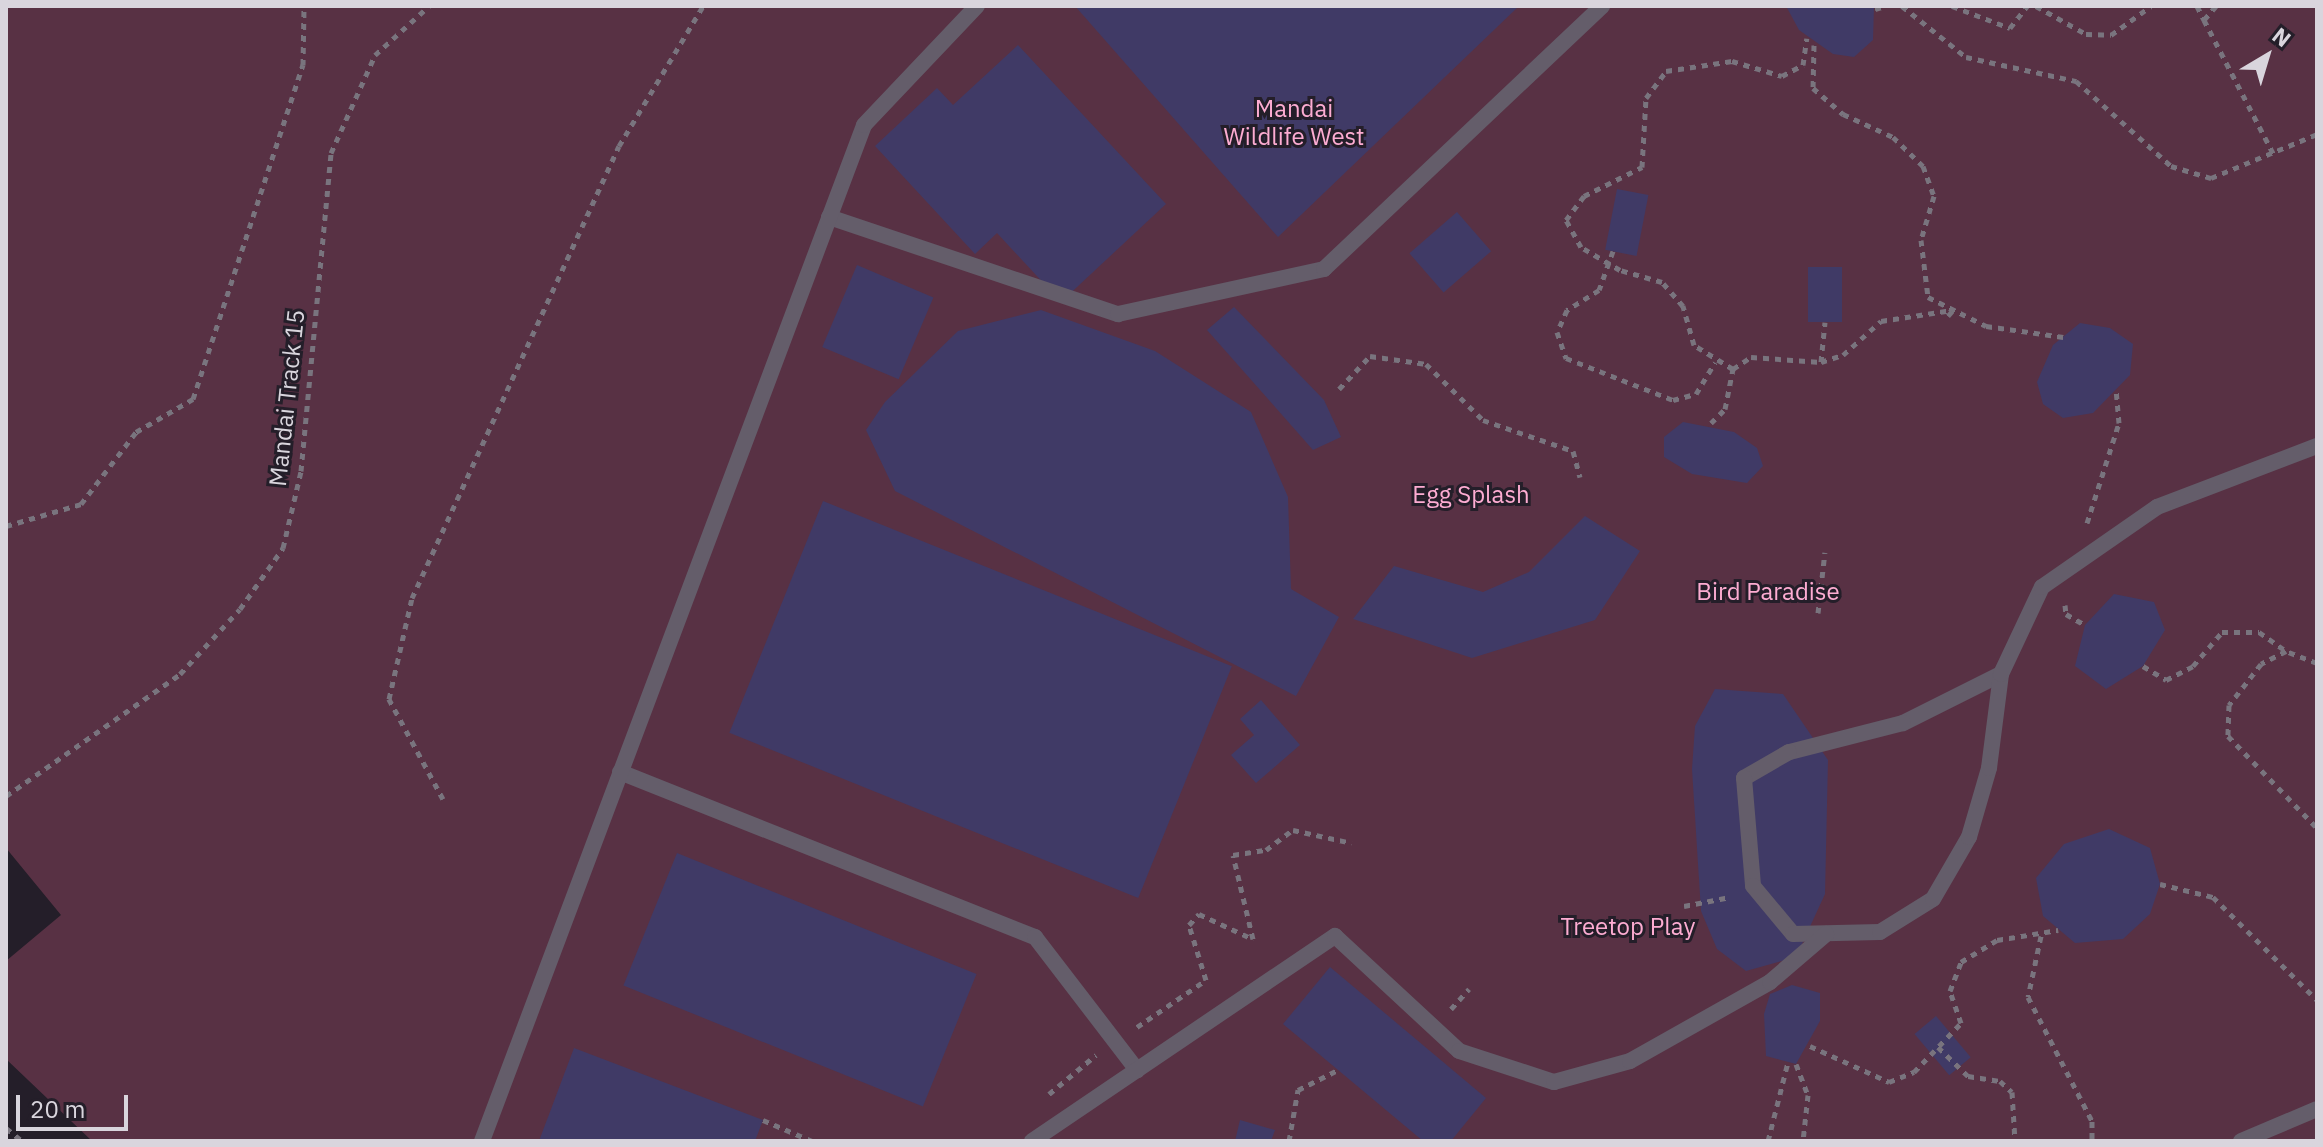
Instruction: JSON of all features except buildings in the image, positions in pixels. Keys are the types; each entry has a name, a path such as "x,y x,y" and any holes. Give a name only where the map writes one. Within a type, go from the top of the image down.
{"lane":[{"path":"482,1141 864,125 977,6"},
{"path":"829,217 1118,314 1324,269 1602,6"},
{"path":"2001,674 1903,723 1789,752 1744,778 1753,886 1793,934 1880,932 1933,899 1969,837 1989,768 2001,674 2042,587 2157,507 2317,446"},
{"path":"620,772 1035,937 1137,1070"},
{"path":"1032,1141 1335,936 1459,1051 1554,1082 1630,1061 1770,982 1826,934"},
{"path":"2241,1141 2317,1109"}],"path":[{"path":"6,526 81,504 136,432 193,399 303,65 304,6"},
{"name":"Mandai Track 15","path":"6,796 180,674 240,609 283,548 301,471 331,153 375,55 429,6"},
{"path":"443,799 389,699 412,598 619,146 703,6"},
{"path":"1875,9 1885,6"},
{"path":"1902,6 1966,57 2076,81 2171,166 2211,178 2274,155 2317,134"},
{"path":"1952,6 2010,28 2027,6"},
{"path":"2036,6 2086,34 2111,35 2151,6"},
{"path":"2197,6 2274,155"},
{"path":"2204,20 2216,6"},
{"path":"1733,369 1715,362 1694,345 1683,306 1662,282 1611,265 1581,247 1566,220 1584,196 1642,167 1646,98 1666,71 1732,61 1782,76 1803,65 1807,38"},
{"path":"1814,45 1813,88 1843,114 1893,137 1923,166 1934,196 1921,240 1928,297 1986,326 2063,337"},
{"path":"1613,251 1611,265 1599,290 1567,310 1557,332 1566,358 1673,400 1696,394 1715,362"},
{"path":"1711,423 1725,409 1733,369 1751,357 1821,362 1843,355 1881,321 1952,309"},
{"path":"1821,362 1825,322"},
{"path":"1339,389 1370,356 1426,364 1483,420 1573,451 1580,477"},
{"path":"2104,478 2119,423 2116,389"},
{"path":"1818,613 1825,552"},
{"path":"2143,666 2166,680 2193,666 2222,632 2259,632 2286,651 2317,663"},
{"path":"2286,651 2261,664 2229,705 2228,736 2317,828"},
{"path":"1127,1034 1206,980 1189,925 1199,914 1253,939 1233,855 1266,850 1293,830 1352,843"},
{"path":"2160,884 2213,897 2317,1000"},
{"path":"1684,906 1753,886"},
{"path":"1810,1046 1889,1082 1914,1072 1961,1023 1950,991 1961,962 1997,940 2041,936 2058,930"},
{"path":"2041,936 2028,997 2092,1121 2092,1141"},
{"path":"1938,1047 1968,1076 2000,1081 2012,1092 2015,1141"},
{"path":"1041,1104 1100,1052"},
{"path":"1768,1141 1788,1062"},
{"path":"1796,1064 1808,1095 1803,1141"},
{"path":"1289,1141 1298,1090 1338,1070"},
{"path":"763,1120 812,1141"},
{"path":"6,1128 22,1141"}],"green space":[{"name":"Bird Paradise","path":"6,6 2317,6 2317,1141 92,1141 6,1059 6,961 61,915 6,848"}],"park label":[{"name":"Mandai Wildlife West","path":"1294,123"},
{"name":"Egg Splash","path":"1471,495"},
{"name":"Treetop Play","path":"1628,927"}]}
